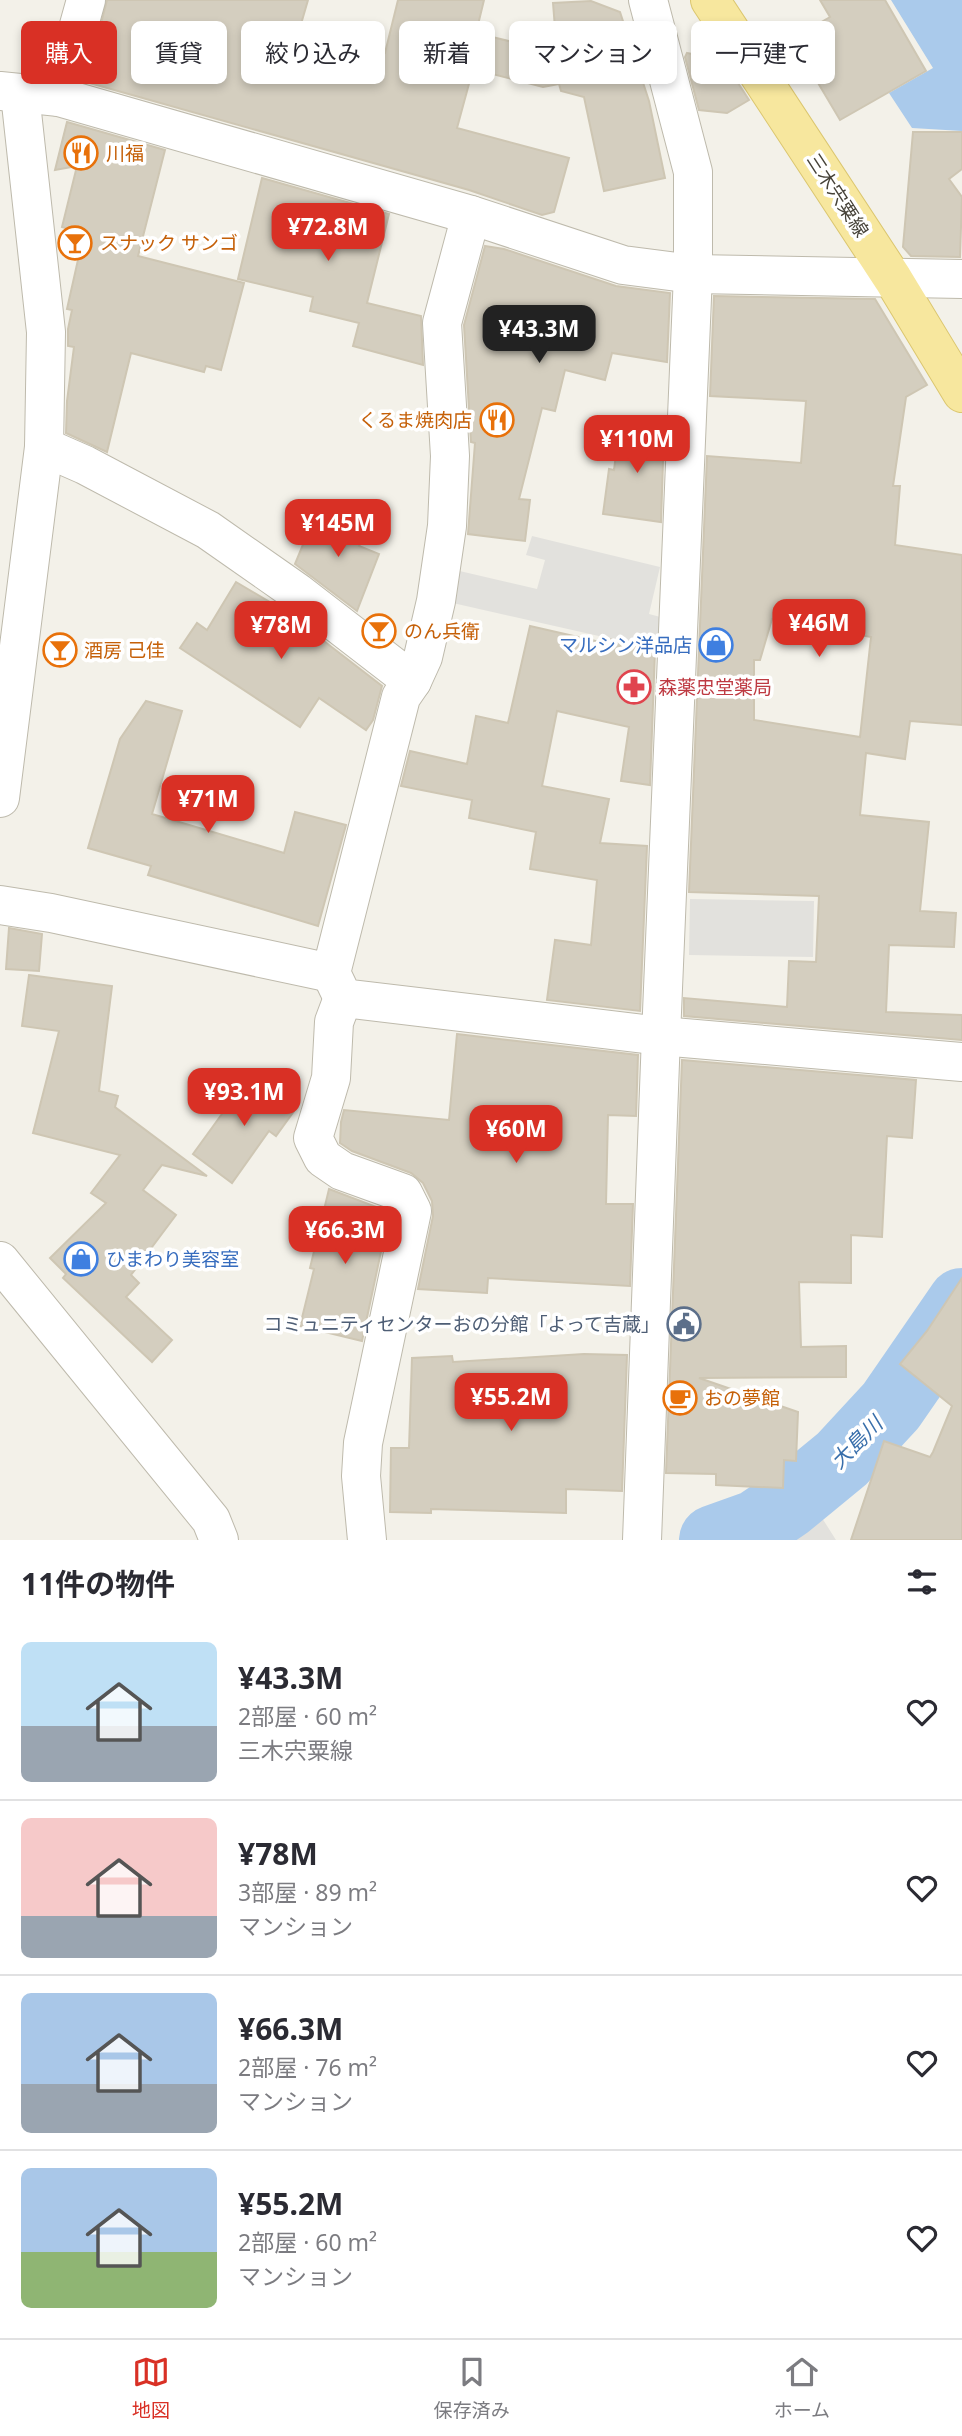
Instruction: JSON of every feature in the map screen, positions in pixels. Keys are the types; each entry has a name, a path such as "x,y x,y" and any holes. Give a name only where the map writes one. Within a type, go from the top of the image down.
{"main road":[{"name":"三木宍粟線","path":"710,0 892,279 962,393"}],"street":[{"path":"59,97 86,0"},
{"path":"642,1540 692,274 693,172 648,0"},
{"path":"0,798 44,447 46,332 10,92 59,97 471,215 622,265 692,274 962,279"},
{"path":"368,1540 360,1476 363,1443 412,1211 403,1193 342,1171 323,1158 313,1138 331,1078 337,986 401,697 412,681 423,656 436,601 447,526 450,456 442,323 471,215"},
{"path":"44,447 85,465 208,530 298,593 412,681"},
{"path":"0,905 51,913 337,986 660,1036 962,1062"},
{"path":"0,1261 211,1520 219,1540"}],"shaded area":[{"path":"532,536 660,567 649,614 668,619 661,650 444,601 451,569 537,589 545,560 526,555"},
{"path":"690,899 814,901 813,957 689,955"},
{"path":"810,1499 836,1540 756,1540 767,1534"}],"water":[{"path":"891,0 962,0 962,131 912,128 889,93 933,68"}],"building":[{"path":"107,0 308,0 302,21 241,21 241,84 385,84 385,53 398,0 484,0 479,21 399,21 399,84 469,84 457,128 569,158 554,212 542,215 469,190 93,84 117,84 117,21 102,21"},
{"path":"820,0 885,0 926,71 840,120 819,84 835,84 835,21 823,21 830,17"},
{"path":"591,1 620,12 623,21 554,21 553,3"},
{"path":"495,38 509,41 509,78 495,75"},
{"path":"687,53 691,54 691,80 685,57"},
{"path":"531,84 559,84 543,87"},
{"path":"559,84 643,84 665,178 604,191 584,97 561,91"},
{"path":"692,84 739,84 749,100 727,113 699,110"},
{"path":"67,122 165,150 138,256 244,283 221,370 206,366 204,372 131,353 107,452 66,433 74,347 68,346 72,310 67,309 84,233 62,227 77,166 55,170"},
{"path":"913,132 962,132 962,169 949,179 962,197 960,257 911,256 903,247"},
{"path":"262,178 389,214 367,303 421,316 423,365 353,346 359,323 310,311 313,297 238,279"},
{"path":"485,246 504,249 616,286 670,293 667,362 612,353 605,380 565,370 555,411 542,408 519,499 530,500 525,541 468,534 475,443 471,442 464,325"},
{"path":"714,296 875,299 927,385 906,397 893,486 900,486 895,545 962,555 962,725 910,721 905,759 866,753 860,815 929,822 920,911 956,913 954,947 889,945 886,1012 962,1015 962,1040 684,1016 684,998 787,1007 789,961 816,962 819,896 689,892 707,456 801,463 806,401 710,396","holes":["772,619 871,637 860,737 754,720 754,660 760,660"]},
{"path":"620,425 664,431 661,522 603,514 609,469 614,470"},
{"path":"316,513 365,532 359,546 379,554 357,611 295,564"},
{"path":"236,582 285,611 382,686 373,720 366,730 319,698 300,727 180,648 197,623 207,630"},
{"path":"530,626 600,642 601,637 655,650 650,785 621,781 629,727 557,711 542,786 609,799 600,843 647,846 640,1011 547,1000 555,940 591,945 597,880 530,869 536,832 469,818 472,800 401,786 410,751 467,764 476,716 508,723"},
{"path":"146,701 182,711 152,814 284,853 295,812 346,825 318,926 148,875 151,866 88,848 120,739"},
{"path":"9,928 42,934 39,971 6,969"},
{"path":"29,975 112,986 99,1091 118,1096 115,1107 207,1176 162,1165 143,1190 176,1215 131,1275 139,1283 126,1297 172,1340 152,1362 63,1278 66,1274 50,1258 106,1203 91,1193 120,1155 33,1133 59,1031 22,1026"},
{"path":"457,1034 638,1055 636,1116 608,1115 606,1204 633,1204 630,1286 488,1278 487,1293 418,1289 433,1216 432,1201 423,1183 411,1173 352,1151 340,1143 341,1122 344,1110 449,1120"},
{"path":"682,1060 916,1080 912,1138 887,1136 882,1237 851,1235 851,1283 799,1282 801,1347 846,1346 846,1377 699,1378 798,1412 796,1461 784,1460 783,1488 716,1485 716,1474 666,1473"},
{"path":"251,1074 297,1107 276,1136 269,1131 232,1183 193,1154"},
{"path":"329,1189 389,1214 362,1341 300,1326 314,1269 310,1268"},
{"path":"962,1278 962,1540 851,1540 884,1441 930,1457 933,1452 952,1406 900,1364 927,1331"},
{"path":"584,1354 627,1355 622,1491 566,1489 566,1513 431,1509 431,1513 390,1512 391,1448 409,1448 412,1358 452,1356 453,1362"}],"waterway":[{"name":"大島川","path":"714,1540 756,1525 786,1505 842,1459 891,1406 962,1303"}],"place":[{"name":"川福","path":"81,153"},
{"name":"スナック サンゴ","path":"75,243"},
{"name":"くるま焼肉店","path":"497,420"},
{"name":"のん兵衛","path":"379,631"},
{"name":"マルシン洋品店","path":"716,645"},
{"name":"酒房 己佳","path":"60,650"},
{"name":"森薬忠堂薬局","path":"634,687"},
{"name":"ひまわり美容室","path":"81,1259"},
{"name":"コミュニティセンターおの分館「よって吉蔵」","path":"684,1324"},
{"name":"おの夢館","path":"680,1398"}]}
